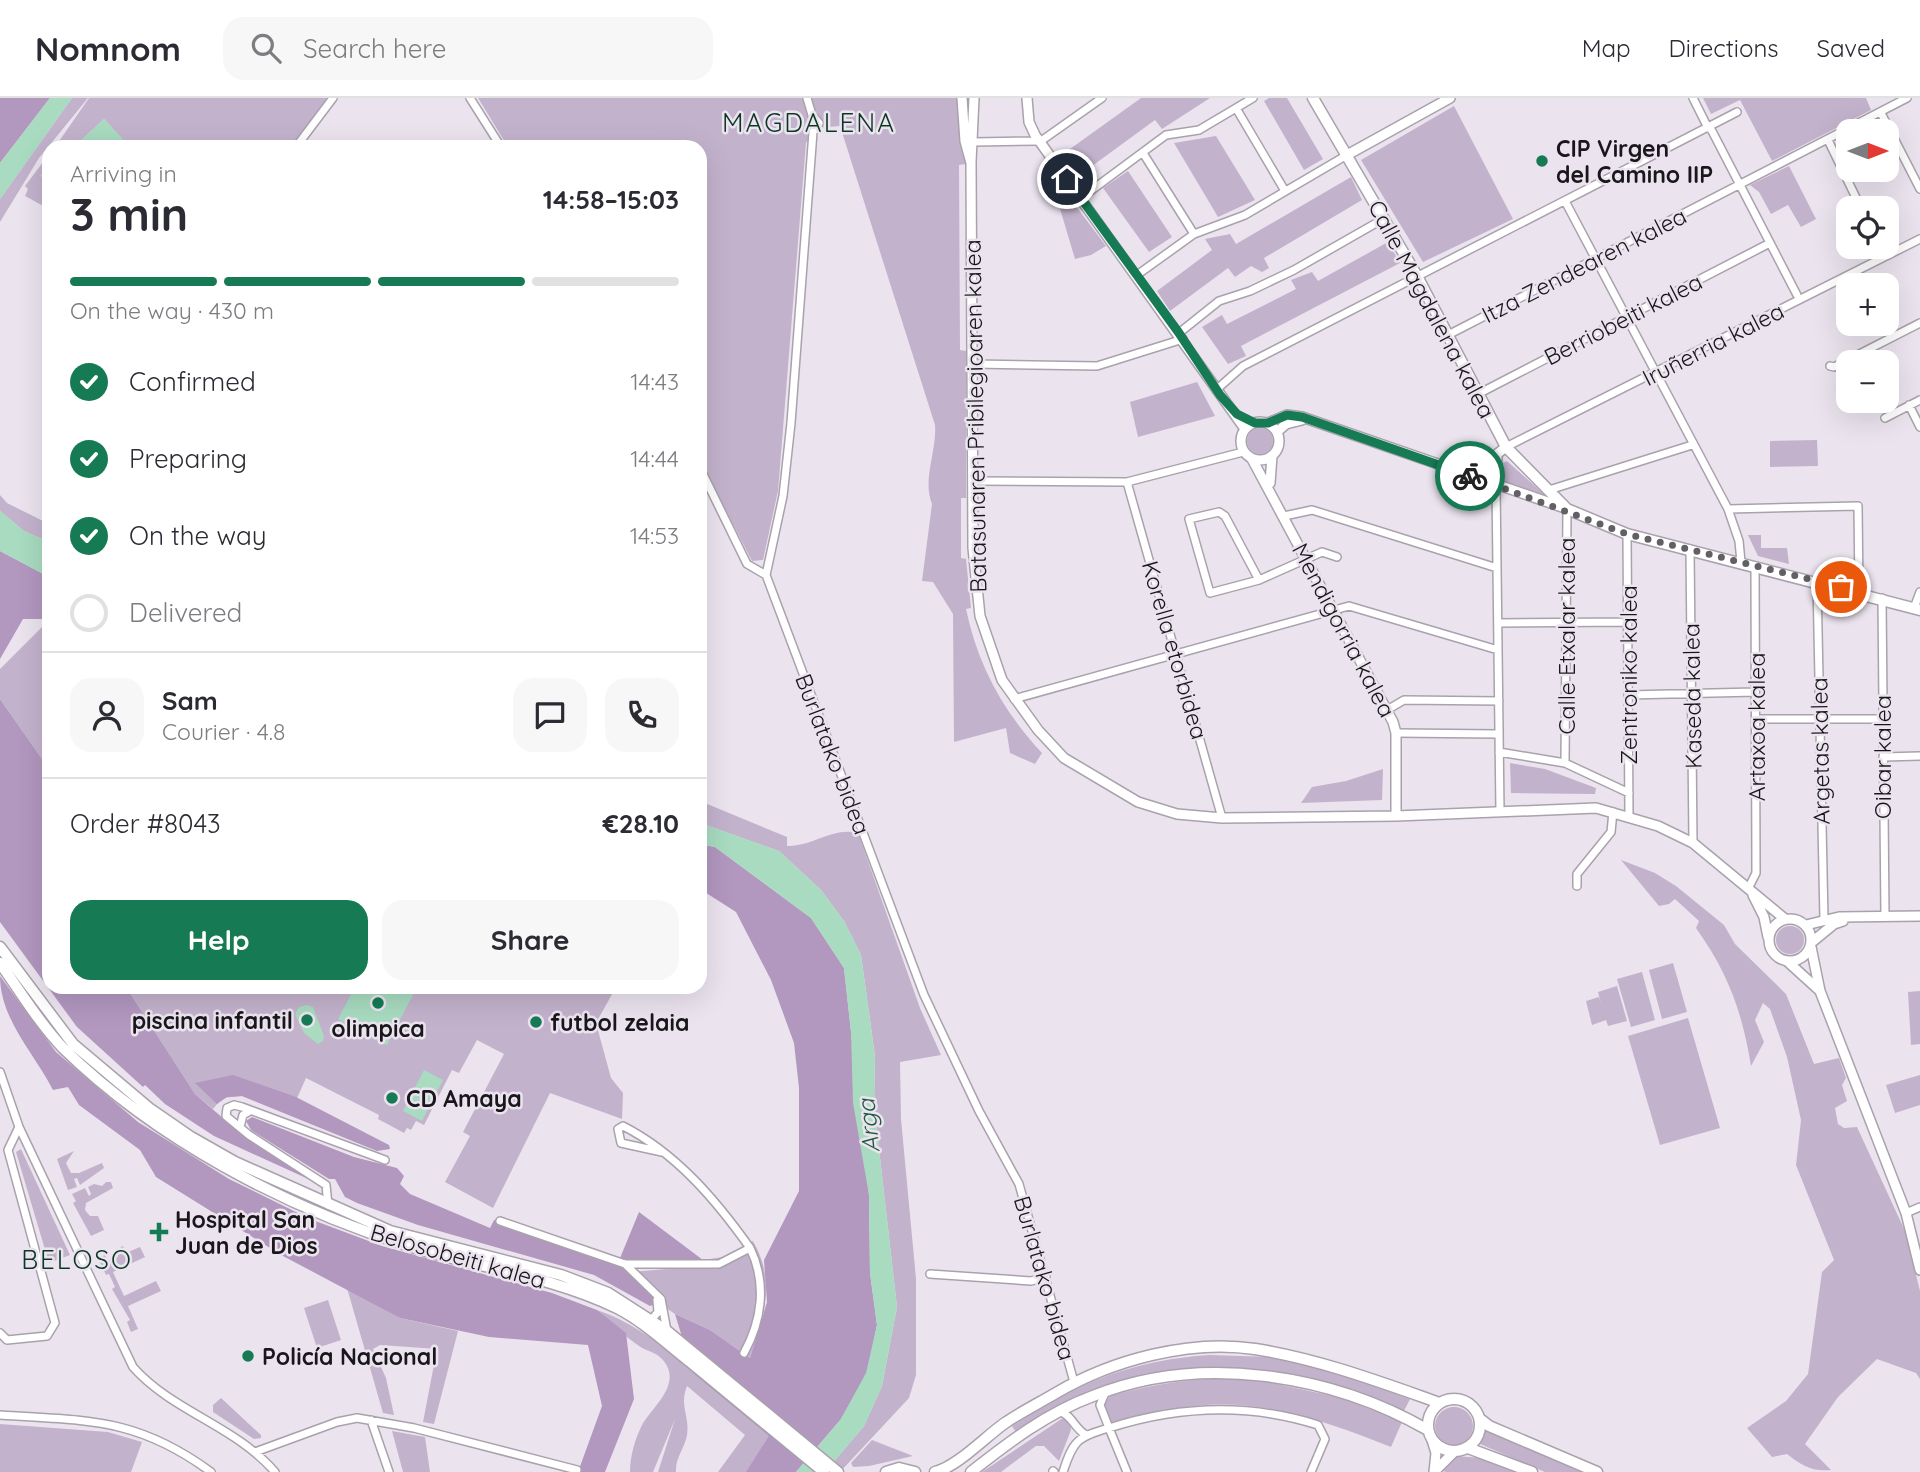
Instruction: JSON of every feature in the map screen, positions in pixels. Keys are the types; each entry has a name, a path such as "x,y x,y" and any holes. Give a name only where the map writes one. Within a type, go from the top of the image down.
{"main road":[{"name":"Calle Magdalena kalea","path":"1313,98 1385,218 1506,447 1567,509"},
{"path":"1567,509 1627,534 1917,609"},
{"name":"Belosobeiti kalea","path":"0,947 73,1044 149,1108 213,1151 328,1205 410,1237 577,1280 608,1293 667,1331 824,1472"},
{"name":"Belosobeiti kalea","path":"0,963 64,1048 146,1118 183,1143 229,1170 373,1233 411,1247 558,1283 621,1310 838,1472"},
{"path":"936,1472 1005,1423 1074,1382 1133,1360 1165,1353 1210,1348 1254,1348 1340,1369 1440,1403"},
{"path":"971,1472 1014,1438 1058,1411 1107,1391 1169,1377 1212,1373 1253,1375 1333,1389 1397,1414 1430,1435 1438,1446 1454,1452 1468,1448 1479,1435 1480,1419"},
{"path":"1430,1435 1430,1415 1440,1403 1447,1399 1464,1401 1489,1426 1597,1472"},
{"path":"1468,1448 1532,1472"},
{"path":"887,1472 899,1468 915,1472"}],"street":[{"path":"301,140 333,98"},
{"path":"470,98 497,140"},
{"path":"707,482 747,564 766,575 783,496 813,132 819,122 812,115 807,98"},
{"name":"Batasunaren Pribilegioaren kalea","path":"962,98 965,141 971,163"},
{"name":"Batasunaren Pribilegioaren kalea","path":"974,98 971,163 975,582 988,647 1002,680 1014,699 1064,758 1100,782 1138,802 1177,814 1222,818 1396,816 1596,808 1629,817 1693,843 1749,887 1779,916 1786,919"},
{"path":"1027,98 1028,122 1181,336 1216,390 1237,414 1245,429"},
{"path":"974,142 1041,141 1102,98"},
{"path":"1081,198 1166,135 1199,130 1253,98"},
{"path":"1137,275 1194,234 1245,215 1450,98"},
{"path":"1693,98 1797,295"},
{"name":"Itza Zendearen kalea","path":"1448,335 1907,98"},
{"path":"1236,108 1285,191"},
{"path":"1216,390 1243,366 1710,129 1737,112"},
{"path":"1881,113 1920,189"},
{"path":"1828,140 1855,196"},
{"path":"1143,153 1194,234"},
{"path":"1565,201 1728,509 1739,541 1741,562"},
{"path":"973,364 1097,366 1181,336 1219,301 1251,292 1385,218"},
{"name":"Iruñerria kalea","path":"1899,249 1920,239"},
{"name":"Berriobeiti kalea","path":"1478,394 1768,244"},
{"name":"Iruñerria kalea","path":"1506,447 1879,259"},
{"path":"1830,366 1834,367 1920,323"},
{"path":"1885,418 1920,400"},
{"path":"1909,405 1920,427"},
{"path":"1237,414 1255,423 1268,423 1287,415 1310,421 1567,509"},
{"path":"1277,432 1297,420 1310,421"},
{"path":"1255,423 1241,435 1243,452 1252,460 1272,456 1278,449 1277,432 1268,423"},
{"path":"1549,490 1692,444"},
{"path":"1500,812 1496,485 1497,454 1506,447"},
{"path":"973,481 1127,482 1243,452"},
{"name":"Mendigorria kalea","path":"1272,456 1268,475 1272,492"},
{"name":"Mendigorria kalea","path":"1252,460 1272,492 1387,710 1396,733 1396,816"},
{"name":"Korella etorbidea","path":"1127,482 1222,818"},
{"path":"1728,509 1858,506 1859,592"},
{"name":"Calle Etxalar kalea","path":"1565,763 1567,509"},
{"path":"1284,516 1312,510 1497,568"},
{"path":"1259,580 1225,516 1219,512 1189,519 1210,593 1259,580 1322,552 1337,557"},
{"name":"Zentroniko kalea","path":"1627,534 1629,817"},
{"name":"Kaseda kalea","path":"1690,550 1693,843"},
{"name":"Artaxoa kalea","path":"1749,887 1756,873 1755,566"},
{"name":"Burlatako bidea","path":"766,575 925,995 979,1111 1019,1184 1074,1382"},
{"name":"Argetas kalea","path":"1817,581 1824,920"},
{"path":"1917,609 1920,592"},
{"name":"Oibar kalea","path":"1882,598 1885,917"},
{"path":"1014,699 1349,606 1499,650"},
{"path":"1498,623 1628,622"},
{"path":"1628,695 1755,692"},
{"path":"1387,710 1404,701 1499,701"},
{"path":"1756,719 1882,719"},
{"path":"1396,733 1499,734"},
{"path":"1499,752 1565,763 1629,793"},
{"path":"1882,757 1920,756"},
{"path":"1577,886 1577,874 1611,832 1613,812"},
{"path":"1749,887 1764,917 1769,945 1776,956 1788,962 1820,991"},
{"path":"1769,945 1772,929 1786,919 1806,925 1855,917 1920,916"},
{"path":"1788,962 1801,959 1811,944 1834,924 1855,917"},
{"path":"1806,925 1820,991 1906,1213 1920,1270"},
{"path":"0,1072 19,1127 133,1367 150,1385 213,1421 255,1452 275,1472"},
{"path":"328,1205 327,1188 322,1181 240,1127 226,1116 227,1108 234,1105 385,1160"},
{"path":"240,1127 243,1115 250,1111"},
{"path":"662,1152 621,1143 618,1129 623,1126 638,1134 662,1152 686,1171 750,1248 759,1273 761,1304 755,1331 744,1353"},
{"path":"0,1333 7,1340 47,1336 55,1323 8,1150 19,1127"},
{"path":"1906,1213 1920,1208"},
{"name":"Belosobeiti kalea","path":"500,1222 625,1265 719,1264 750,1248"},
{"path":"625,1265 628,1274 657,1300 658,1312 652,1319"},
{"name":"Belosobeiti kalea","path":"625,1265 662,1299 667,1331"},
{"path":"930,1274 1031,1281 1046,1277"},
{"path":"1107,1391 1100,1405 1127,1472"},
{"path":"1063,1472 1074,1443 1086,1435 1138,1419 1210,1409 1254,1410 1318,1424 1325,1439 1311,1472"},
{"path":"1058,1411 1066,1413 1078,1430 1086,1435"},
{"path":"0,1415 114,1423 173,1446 211,1472"},
{"path":"255,1452 337,1422 371,1420 521,1453 577,1470"},
{"path":"371,1420 389,1472"},
{"path":"1430,1435 1436,1453 1434,1472"},
{"path":"1434,1472 1454,1452"}],"shaded area":[{"path":"0,98 50,98 0,163"},
{"path":"72,98 88,98 54,140 42,140"},
{"path":"89,98 334,98 303,140 121,140 104,119 82,140 60,140"},
{"path":"478,98 959,98 960,136 966,164 959,165 960,350 966,351 966,498 961,498 961,558 966,559 971,608 966,609 977,650 994,687 1015,721 1042,753 1035,764 1010,753 1006,728 954,742 953,614 933,582 922,581 932,504 929,475 935,425 840,126 816,128 806,143 778,491 763,560 752,561 707,474 707,140 504,140"},
{"path":"1141,98 1210,98 1162,129 1155,120 1077,177 1063,154"},
{"path":"1269,98 1287,98 1323,159 1304,170 1264,101"},
{"path":"1703,98 1866,98 1871,110 1854,119 1836,119 1836,128 1772,161 1740,100 1711,114"},
{"path":"1454,106 1513,219 1423,262 1361,160"},
{"path":"1216,136 1255,200 1218,217 1174,143"},
{"path":"42,140 42,154 0,222 0,199"},
{"path":"42,163 42,205 25,196 28,189 25,186"},
{"path":"1789,166 1816,219 1801,227 1788,205 1771,214 1759,192 1750,185"},
{"path":"1128,171 1172,237 1149,252 1103,188"},
{"path":"1351,177 1362,200 1264,258 1269,268 1262,272 1251,266 1235,277 1228,268 1170,311 1157,291 1212,250 1205,239 1230,234 1236,244"},
{"path":"1063,189 1106,246 1091,255 1075,259 1055,192"},
{"path":"1388,242 1400,263 1241,346 1246,356 1228,364 1202,327 1222,315 1227,324 1296,289 1291,280 1312,272 1318,281"},
{"path":"1197,382 1215,416 1138,437 1130,402"},
{"path":"1260,428 1269,432 1273,441 1269,450 1260,454 1251,450 1247,441 1251,432"},
{"path":"1817,440 1818,466 1770,467 1770,441"},
{"path":"1507,461 1546,498 1505,483 1503,463"},
{"path":"0,495 7,503 42,520 42,539 24,531 0,511"},
{"path":"1748,535 1761,535 1761,548 1787,548 1789,564 1758,556"},
{"path":"0,551 42,573 42,619 23,619 0,659"},
{"path":"42,627 42,759 0,699 0,669"},
{"path":"0,699 42,759 42,979 0,922"},
{"path":"1510,763 1545,769 1596,788 1595,794 1511,793"},
{"path":"1383,769 1382,800 1301,803 1312,787 1346,781"},
{"path":"707,804 787,837 787,846 805,844 839,833 858,833 920,1008 941,1055 900,1062 901,1119 916,1279 916,1375 909,1398 840,1472 825,1472 864,1426 882,1386 897,1307 874,1105 875,1056 861,955 844,921 821,890 779,851 707,825"},
{"path":"707,845 715,847 811,918 844,968 869,1195 870,1273 877,1325 867,1373 841,1419 796,1472 746,1472 769,1436 693,1373 675,1314 710,1330 750,1358 767,1302 764,1260 799,1191 799,1088 794,1043 771,980 736,912 707,893"},
{"path":"1621,860 1655,873 1676,886 1724,925 1735,944 1786,994 1814,1064 1839,1058 1846,1078 1842,1085 1847,1101 1835,1108 1838,1124 1844,1128 1857,1127 1905,1231 1920,1291 1920,1379 1916,1373 1877,1359 1838,1397 1805,1444 1831,1470 1807,1467 1787,1454 1772,1457 1747,1428 1786,1401 1808,1374 1822,1272 1834,1260 1796,1165 1801,1120 1787,1057 1770,1009 1763,1003 1755,1020 1764,1042 1751,1066 1732,993 1717,961 1696,928 1699,921 1675,899 1669,904 1659,906"},
{"path":"1790,926 1800,930 1804,940 1800,950 1790,954 1780,950 1776,940 1780,930"},
{"path":"1673,963 1687,1012 1662,1019 1649,970"},
{"path":"1642,972 1655,1020 1631,1027 1617,979"},
{"path":"0,976 56,1052 138,1122 229,1179 310,1219 382,1246 552,1293 597,1310 626,1333 634,1399 605,1472 578,1472 602,1406 588,1345 489,1337 400,1318 283,1256 156,1177 140,1150 79,1105 68,1087 53,1090 12,1021 1,992"},
{"path":"1617,986 1627,1021 1608,1026 1606,1020 1592,1025 1586,1001 1599,997 1601,1003 1598,992"},
{"path":"1920,991 1920,1044 1911,1045 1908,992"},
{"path":"53,994 131,994 195,1094 246,1138 317,1183 214,1136 165,1104 145,1085 143,1087 77,1027"},
{"name":"CD Amaya","path":"131,994 612,994 596,1023 611,1078 623,1093 622,1119 550,1093 493,1208 445,1182 470,1136 463,1132 504,1054 477,1040 459,1073 452,1070 424,1125 416,1121 411,1130 407,1128 404,1133 378,1119 379,1115 306,1078 290,1114 242,1096 222,1098 213,1109 195,1094"},
{"path":"1688,1018 1720,1128 1660,1145 1628,1036"},
{"path":"233,1075 296,1097 389,1145 390,1149 377,1151 242,1096 227,1097 217,1104 195,1083"},
{"path":"1920,1075 1920,1105 1895,1113 1886,1085"},
{"path":"252,1117 354,1157 397,1168 404,1176 400,1184 410,1194 490,1228 494,1220 500,1221 618,1263 639,1212 703,1260 702,1266 626,1265 659,1303 650,1306 594,1275 418,1225 357,1203 345,1197 335,1179 329,1179 251,1130 246,1121"},
{"path":"21,1149 70,1255 49,1263 16,1152"},
{"path":"74,1151 66,1163 71,1173 79,1173 102,1163 104,1168 80,1185 77,1178 74,1179 77,1187 68,1190 57,1159"},
{"path":"111,1182 113,1188 86,1203 85,1210 90,1216 98,1216 104,1230 91,1236 73,1203 76,1201 72,1194 85,1188 89,1196 91,1194 88,1187 94,1184 102,1186"},
{"path":"753,1241 760,1256 766,1285 763,1314 750,1358 710,1330 675,1314 659,1303 631,1272 702,1266 703,1260 723,1257"},
{"path":"123,1246 126,1253 140,1247 145,1257 113,1272 124,1296 156,1281 161,1291 128,1306 138,1329 131,1332 127,1322 130,1320 112,1289 115,1287 109,1274 106,1275 98,1258 105,1255 108,1261 118,1257 115,1250"},
{"path":"347,1288 400,1318 458,1331 434,1424 423,1422 437,1349 380,1345 373,1349 386,1378 394,1415 383,1413"},
{"path":"328,1300 341,1340 317,1348 304,1308"},
{"path":"597,1310 619,1319 665,1348 770,1436 749,1472 718,1472 745,1435 687,1386 684,1405 687,1435 676,1472 658,1472 675,1419 653,1472 630,1472 639,1430 664,1394 670,1377 668,1368 660,1357 633,1342"},
{"path":"1210,1355 1276,1357 1318,1366 1410,1399 1404,1411 1318,1381 1279,1373 1200,1369 1123,1382 1086,1394 1015,1431 1012,1426 1060,1397 1106,1376 1155,1362"},
{"path":"1245,1377 1342,1398 1402,1422 1391,1447 1320,1421 1272,1409 1222,1404 1196,1406 1111,1424 1103,1406 1110,1396 1143,1388 1193,1380"},
{"path":"221,1398 261,1435 261,1438 254,1439 213,1412 213,1405"},
{"path":"1454,1407 1468,1412 1473,1426 1468,1440 1454,1445 1440,1440 1435,1426 1440,1412"},
{"path":"1063,1418 1071,1421 1071,1430 1059,1461 1044,1446 1036,1446 1001,1472 982,1472"},
{"path":"0,1424 108,1432 142,1442 131,1472 0,1472"},
{"path":"1486,1430 1583,1472 1545,1472 1480,1444"},
{"path":"392,1431 425,1437 430,1472 403,1472"},
{"path":"872,1440 913,1456 853,1467 851,1463"},
{"path":"1455,1456 1483,1458 1519,1472 1446,1472 1438,1469"}],"water":[{"path":"50,98 72,98 0,199 0,163"},
{"path":"104,119 123,139 122,140 82,140"},
{"path":"0,511 24,531 42,539 42,573 0,551"},
{"name":"Arga","path":"707,825 779,851 821,890 844,921 861,955 875,1057 874,1105 897,1307 882,1386 864,1426 825,1472 796,1472 841,1419 866,1373 877,1325 870,1273 869,1195 853,1103 851,1032 844,968 811,918 715,847 707,845"},
{"name":"olimpica","path":"351,994 413,994 387,1045 338,1019"},
{"name":"piscina infantil","path":"299,1007 313,1007 324,1036 323,1041 318,1044 304,1033 295,1014"},
{"path":"424,1070 443,1080 422,1121 403,1111"}],"way so far":[{"path":"1470,476 1567,509 1627,534 1841,587"}],"place":[{"name":"CIP Virgen del Camino IIP","path":"1542,161"},
{"name":"olimpica","path":"378,1003"},
{"name":"piscina infantil","path":"307,1020"},
{"name":"futbol zelaia","path":"536,1022"},
{"name":"CD Amaya","path":"392,1098"},
{"name":"Hospital San Juan de Dios","path":"159,1232"},
{"name":"Policía Nacional","path":"248,1356"}],"district":[{"name":"MAGDALENA","path":"809,122"},
{"name":"BELOSO","path":"77,1259"}],"route":[{"path":"1067,179 1179,333 1220,395 1237,414 1255,423 1268,423 1287,415 1302,417 1470,476"}]}
